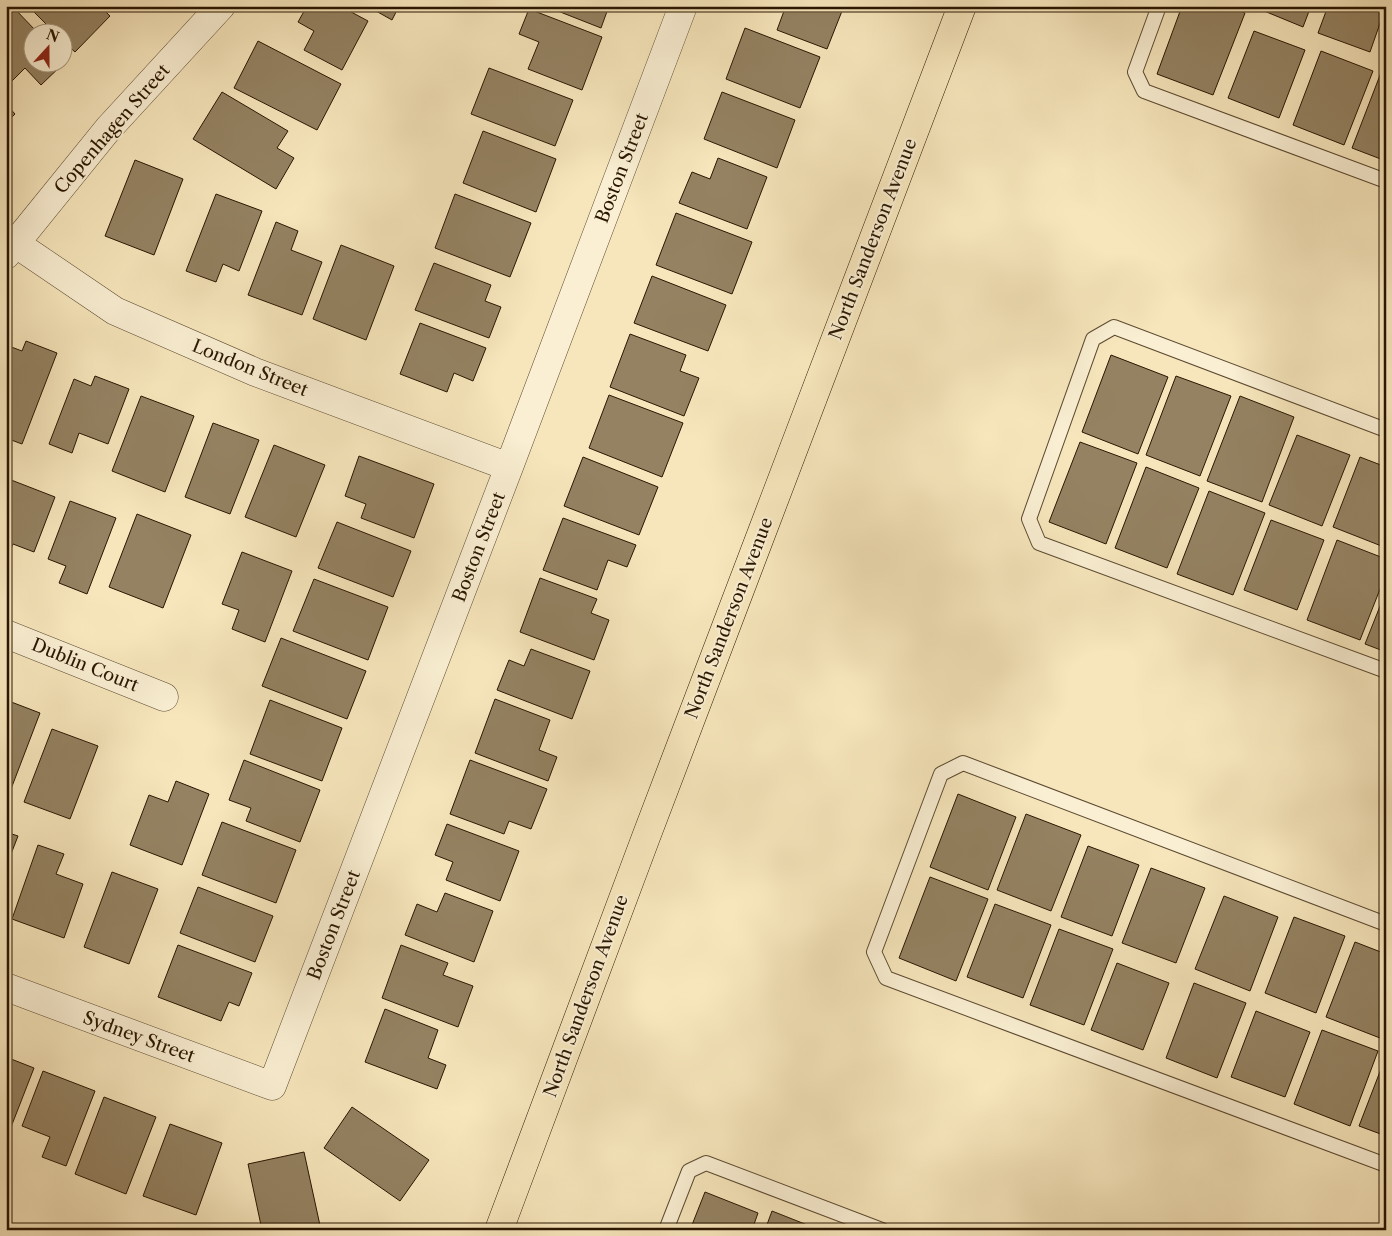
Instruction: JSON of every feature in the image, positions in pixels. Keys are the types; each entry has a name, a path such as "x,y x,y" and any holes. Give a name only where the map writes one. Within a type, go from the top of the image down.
{"highway":[{"name":"North Sanderson Avenue","path":"499,1230 646,837 962,6"}],"street":[{"name":"Copenhagen Street","path":"9,245 108,129 221,6"},
{"name":"Boston Street","path":"272,1086 683,6"},
{"name":"London Street","path":"9,245 115,311 255,372 509,467"},
{"name":"Dublin Court","path":"6,634 164,696"},
{"name":"Sydney Street","path":"6,987 272,1086"}],"lane":[{"path":"1159,6 1135,72 1144,91 1386,181"},
{"path":"1386,430 1114,328 1094,339 1028,519 1039,543 1386,672"},
{"path":"1386,924 963,763 941,774 874,952 886,978 1386,1165"},
{"path":"666,1230 689,1171 706,1163 882,1230"}],"building":[{"path":"28,6 100,6 110,16 75,52 72,49 72,22 44,22"},
{"path":"307,6 340,6 368,21 342,70 304,50 314,31 298,22"},
{"path":"367,6 399,6 392,20"},
{"path":"545,6 609,6 601,28"},
{"path":"771,6 844,6 827,49 777,30 784,11"},
{"path":"1182,6 1226,6 1245,13 1213,95 1157,74"},
{"path":"1252,6 1311,6 1303,27"},
{"path":"1328,6 1386,6 1370,52 1318,33"},
{"path":"13,7 27,22 22,22 22,71 10,83 6,79 6,14"},
{"path":"529,9 602,37 582,90 528,69 539,42 519,34"},
{"path":"745,28 820,57 800,108 726,79"},
{"path":"1254,31 1305,50 1279,118 1228,98"},
{"path":"258,41 341,84 317,130 234,88"},
{"path":"1321,51 1373,71 1344,145 1293,125"},
{"path":"489,68 573,100 555,146 471,114"},
{"path":"1382,70 1386,71 1386,161 1352,148"},
{"path":"29,72 55,72 41,85"},
{"path":"222,92 288,131 277,148 294,158 276,189 193,139"},
{"path":"722,92 795,120 777,168 704,139"},
{"path":"6,104 15,114 6,123"},
{"path":"483,131 556,159 536,212 463,183"},
{"path":"718,158 767,177 747,229 679,203 692,172 710,179"},
{"path":"135,160 183,179 154,255 105,236"},
{"path":"216,194 262,211 239,271 223,264 216,282 186,271"},
{"path":"455,194 531,223 510,277 435,248"},
{"path":"676,213 752,242 732,294 656,265"},
{"path":"276,222 298,231 291,250 322,262 302,315 248,295"},
{"path":"341,245 394,266 366,340 313,319"},
{"path":"434,263 491,285 485,301 501,307 489,338 415,310"},
{"path":"652,276 726,305 708,351 634,323"},
{"path":"420,323 486,348 473,381 454,373 447,392 400,374"},
{"path":"630,334 686,355 680,371 699,378 684,416 610,387"},
{"path":"26,341 57,353 22,444 6,438 6,345 22,351"},
{"path":"1111,355 1168,377 1138,454 1082,432"},
{"path":"95,376 129,389 108,444 79,433 72,453 49,444 74,379 91,386"},
{"path":"1176,376 1231,396 1200,476 1146,455"},
{"path":"609,395 683,423 662,477 589,448"},
{"path":"141,396 194,416 165,492 112,471"},
{"path":"1240,396 1294,417 1262,502 1207,481"},
{"path":"213,423 259,440 230,514 185,497"},
{"path":"1297,435 1350,455 1322,526 1269,505"},
{"path":"1080,442 1137,463 1106,544 1049,522"},
{"path":"274,445 325,465 296,537 245,517"},
{"path":"359,456 434,484 414,538 361,518 366,504 345,496"},
{"path":"583,457 658,487 639,535 564,506"},
{"path":"1360,457 1386,467 1384,547 1333,527"},
{"path":"1146,467 1199,488 1167,568 1115,548"},
{"path":"6,478 55,497 34,552 13,544 6,561"},
{"path":"1209,491 1265,513 1233,595 1177,574"},
{"path":"70,501 116,518 87,594 59,583 66,566 48,559"},
{"path":"137,514 191,535 163,608 109,587"},
{"path":"563,518 636,545 627,567 608,560 597,590 543,570"},
{"path":"1271,520 1324,540 1297,610 1244,590"},
{"path":"337,522 411,551 393,597 318,568"},
{"path":"1337,540 1386,559 1386,574 1360,640 1307,620"},
{"path":"242,552 292,571 265,642 232,629 239,610 222,604"},
{"path":"540,578 597,599 591,613 609,620 594,660 520,632"},
{"path":"314,579 388,607 368,660 293,631"},
{"path":"1386,591 1386,652 1365,644"},
{"path":"281,638 366,671 347,719 262,686"},
{"path":"531,649 590,671 572,719 497,690 509,660 524,666"},
{"path":"495,699 550,720 539,750 557,757 548,781 475,753"},
{"path":"6,700 40,713 11,789 6,787"},
{"path":"270,700 342,728 322,781 250,754"},
{"path":"52,729 98,746 70,819 24,802"},
{"path":"244,760 320,790 300,842 246,821 251,808 229,800"},
{"path":"470,760 547,789 531,829 509,821 504,834 450,814"},
{"path":"176,781 209,794 182,865 130,845 149,795 168,802"},
{"path":"958,794 1016,817 988,890 930,867"},
{"path":"1026,814 1081,835 1051,911 997,890"},
{"path":"222,822 296,850 276,903 202,875"},
{"path":"447,824 519,851 500,901 446,880 453,862 435,855"},
{"path":"6,832 18,836 6,867"},
{"path":"38,845 64,854 56,874 83,884 64,938 12,919"},
{"path":"1088,846 1139,865 1112,936 1061,917"},
{"path":"1151,868 1205,888 1176,963 1122,943"},
{"path":"112,872 158,889 129,964 84,947"},
{"path":"930,877 988,899 956,981 899,958"},
{"path":"198,887 273,916 255,962 180,933"},
{"path":"445,893 493,911 474,962 405,935 417,904 437,912"},
{"path":"1224,896 1278,917 1250,991 1195,969"},
{"path":"995,904 1051,925 1023,998 967,977"},
{"path":"1294,917 1345,936 1316,1013 1265,993"},
{"path":"1059,929 1113,949 1084,1025 1030,1005"},
{"path":"1355,942 1386,954 1386,1023 1380,1038 1326,1017"},
{"path":"178,945 252,973 239,1006 229,1002 221,1021 158,997"},
{"path":"401,945 448,963 443,975 473,986 458,1027 382,998"},
{"path":"1117,963 1169,983 1143,1050 1091,1030"},
{"path":"1194,983 1246,1003 1217,1078 1166,1058"},
{"path":"385,1009 438,1030 428,1058 446,1065 437,1089 365,1062"},
{"path":"1256,1011 1310,1032 1285,1097 1231,1077"},
{"path":"1322,1030 1378,1051 1350,1126 1294,1104"},
{"path":"1386,1056 1386,1136 1359,1126"},
{"path":"6,1057 34,1068 6,1140"},
{"path":"43,1071 95,1091 66,1166 42,1157 50,1137 22,1126"},
{"path":"104,1097 156,1117 126,1194 75,1174"},
{"path":"352,1107 429,1160 400,1201 324,1148"},
{"path":"170,1124 222,1143 196,1215 143,1196"},
{"path":"304,1152 321,1230 262,1230 248,1164"},
{"path":"705,1192 758,1213 752,1230 690,1230"},
{"path":"772,1211 820,1230 765,1230"}]}
